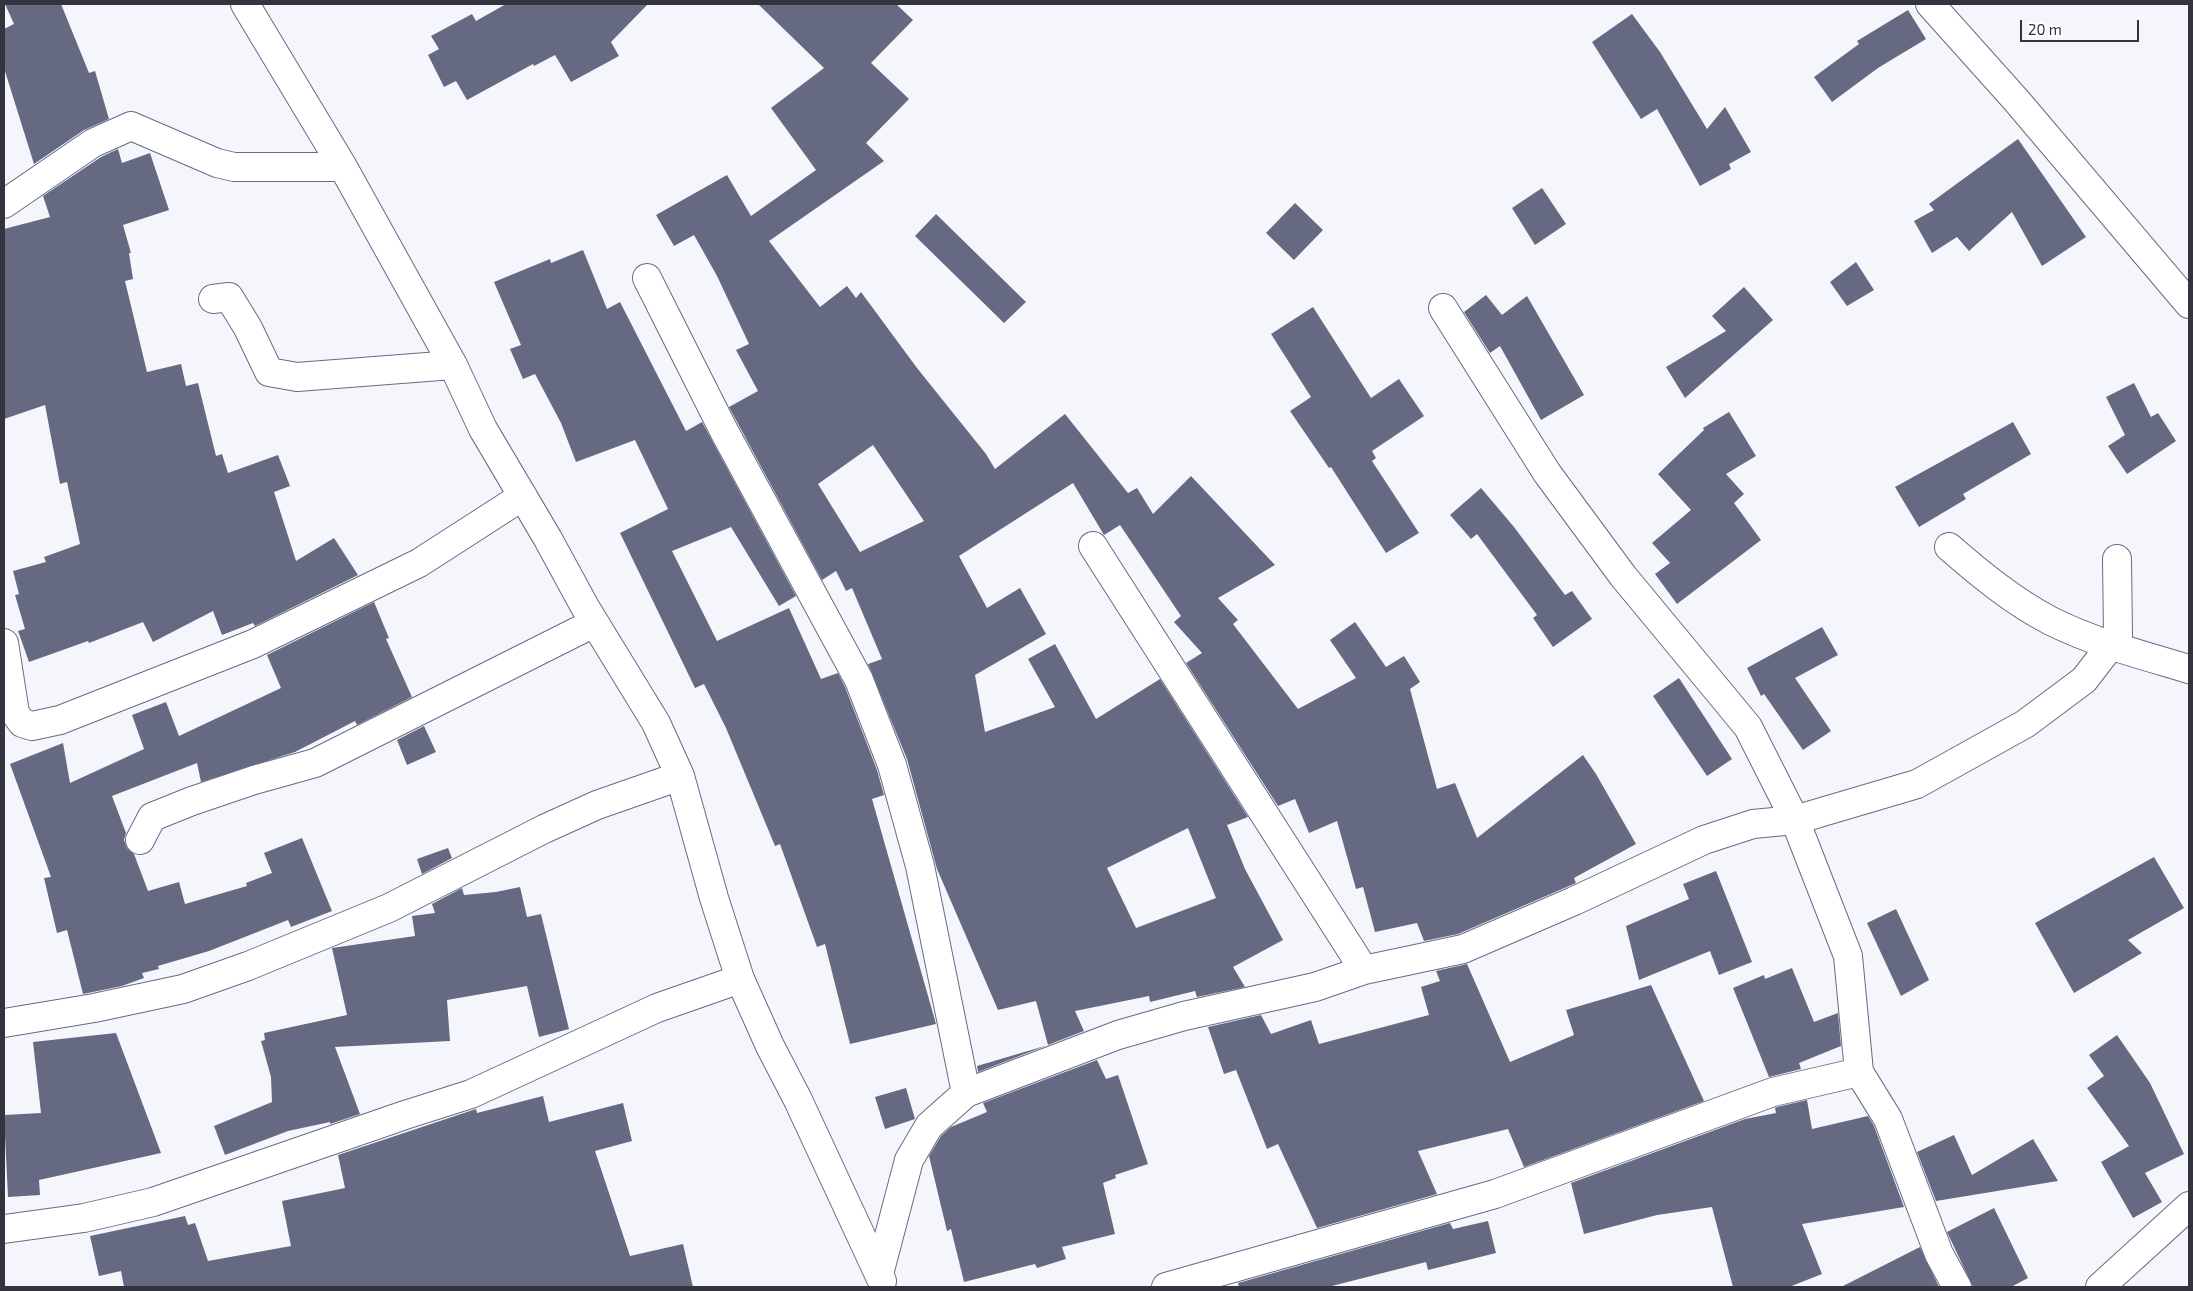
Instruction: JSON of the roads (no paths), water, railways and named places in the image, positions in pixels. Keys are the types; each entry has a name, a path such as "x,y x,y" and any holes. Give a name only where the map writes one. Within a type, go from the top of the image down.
{"street":[{"path":"245,4 343,167 453,365 483,429 594,623 656,723 680,776 714,898 740,979 881,1280"},
{"path":"1930,4 2022,108 2189,304"},
{"path":"4,204 94,143 131,126 216,163 234,167 343,167"},
{"path":"647,278 724,431 859,680 892,765 920,866 966,1093"},
{"path":"213,299 229,297 248,328 269,372 297,377 453,365"},
{"path":"1444,308 1547,472 1623,576 1748,727 1795,820 1848,956 1859,1072 1888,1119 1939,1254 1957,1287"},
{"path":"4,643 15,713 22,723 32,726 60,720 253,644 418,563 523,496"},
{"path":"1093,546 1364,970"},
{"path":"1949,547 1988,581 2050,620 2110,646 2189,669"},
{"path":"881,1280 910,1160 929,1126 966,1093 1118,1035 1184,1016 1315,987 1364,970 1463,949 1574,901 1704,840 1753,824 1795,820 1917,784 2025,724 2084,680 2118,636 2117,558"},
{"path":"140,840 152,817 236,786 316,763 594,623"},
{"path":"4,1022 94,1008 183,989 248,966 390,908 544,829 597,805 680,776"},
{"path":"4,1229 84,1218 153,1202 470,1094 657,1008 740,979"},
{"path":"1166,1287 1495,1194 1773,1092 1859,1072"},
{"path":"2100,1287 2189,1206"}]}
